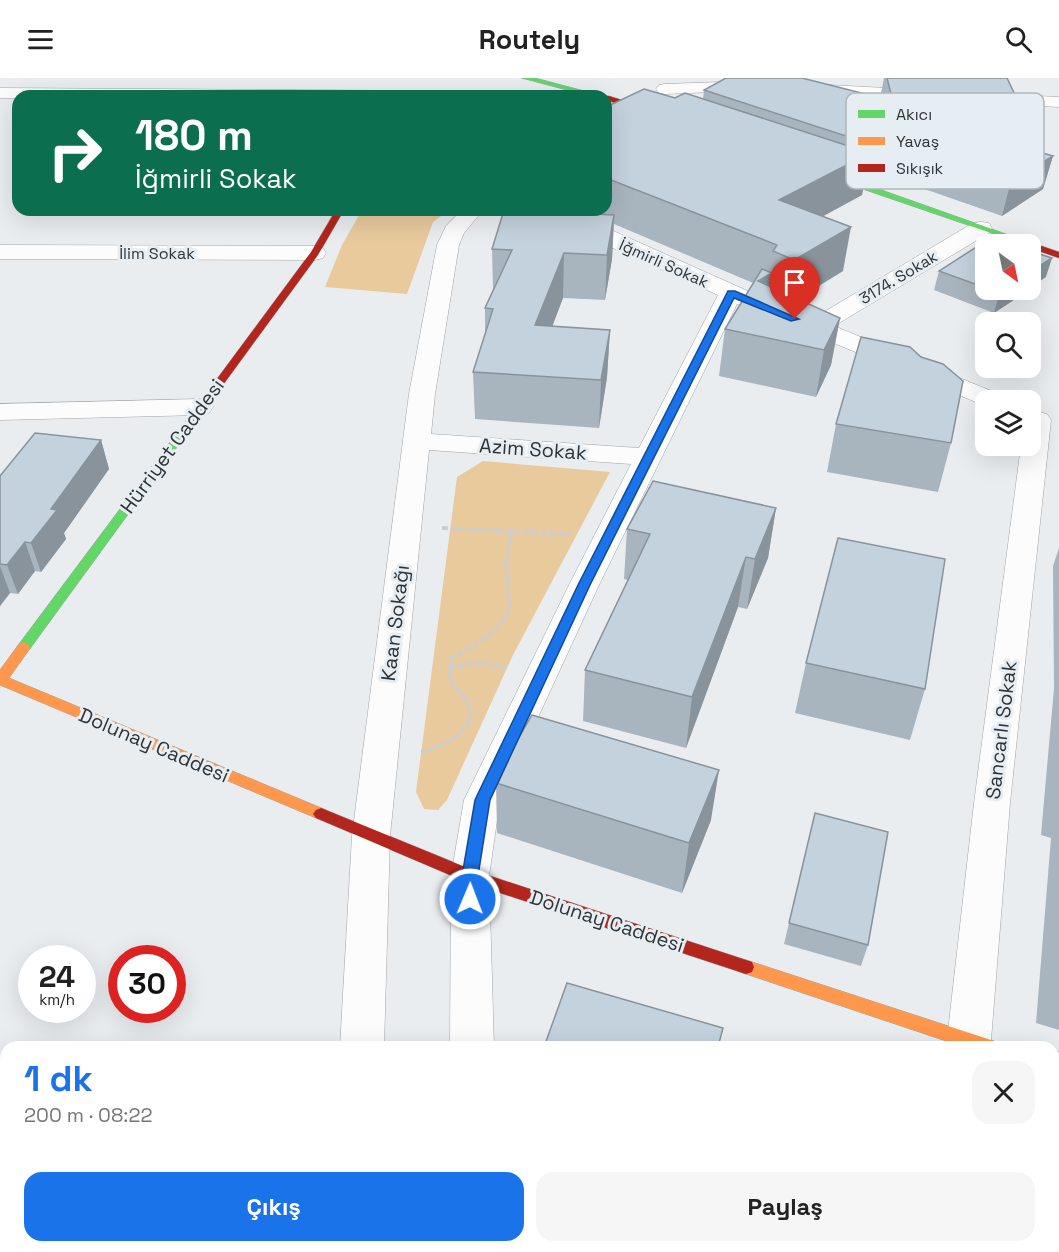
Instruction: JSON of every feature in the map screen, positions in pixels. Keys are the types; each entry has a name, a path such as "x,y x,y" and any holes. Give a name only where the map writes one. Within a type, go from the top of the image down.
{"street":[{"path":"24,90 46,78"},
{"path":"526,78 575,90"},
{"path":"612,101 672,84 766,87"},
{"path":"789,88 888,93"},
{"path":"612,101 679,122"},
{"path":"1044,101 1059,102"},
{"path":"811,168 846,180"},
{"path":"870,189 998,234"},
{"name":"Hürriyet Caddesi","path":"0,680 315,253 337,216"},
{"name":"Kaan Sokağı","path":"362,1041 371,836 422,394 448,245 454,231 467,216"},
{"name":"İğmirli Sokak","path":"551,216 592,230 731,293 975,393"},
{"name":"3174. Sokak","path":"816,327 981,228"},
{"path":"1041,249 1059,255"},
{"name":"İlim Sokak","path":"0,252 315,253"},
{"path":"472,1041 470,876 482,800 609,535 731,293"},
{"path":"0,412 200,406"},
{"name":"Sancarlı Sokak","path":"978,1041 992,803 1043,422"},
{"name":"Azim Sokak","path":"417,441 649,457"},
{"name":"Dolunay Caddesi","path":"0,680 470,876 972,1041"}],"path":[{"path":"407,526 609,535"},
{"path":"380,756 439,748 455,737 469,722 470,709 449,675 450,660 459,652 483,640 502,625 511,608 510,588 505,568 511,531"},
{"path":"449,669 464,663 485,661 537,684"}],"shaded area":[{"path":"359,216 441,216 433,222 407,294 325,287 342,245"},
{"path":"483,461 610,472 513,655 447,800 438,810 424,809 416,792 457,477"}],"building":[{"path":"726,78 802,78 861,93 846,93 846,136 704,90"},
{"path":"887,78 1007,78 1014,93 891,93"},
{"path":"644,89 675,98 685,93 846,145 846,165 779,200 851,227 794,260 773,251 777,245 612,180 612,104"},
{"path":"1044,153 1053,156 1044,161"},
{"path":"614,215 607,255 564,253 535,325 610,330 601,380 473,372 493,309 485,308 512,250 492,249 502,216"},
{"path":"975,248 975,284 939,271"},
{"path":"1041,254 1052,258 1041,265"},
{"path":"762,269 772,273 758,281 840,318 824,350 725,329"},
{"path":"861,337 910,347 921,357 943,364 963,381 951,443 836,424"},
{"path":"35,433 101,440 51,509 57,510 31,543 25,542 7,565 0,564 0,476"},
{"path":"653,481 776,508 755,559 746,557 692,697 585,670 650,534 627,529"},
{"path":"838,538 945,559 925,689 806,663"},
{"path":"532,715 719,770 689,843 496,783 497,776"},
{"path":"815,813 888,832 868,945 789,923"},
{"path":"567,983 723,1028 720,1041 546,1041"}],"traffic: fast":[{"path":"526,78 575,90"},
{"path":"822,172 846,180"},
{"path":"871,189 1001,234"},
{"path":"24,647 186,428"}],"traffic: slow":[{"path":"24,647 0,680 321,814"},
{"path":"746,967 970,1041"}],"traffic: jam":[{"path":"612,100 663,116"},
{"path":"186,428 315,253 337,216"},
{"path":"1041,249 1059,255"},
{"path":"321,814 470,876 746,967"}],"route":[{"path":"470,899 470,876 482,800 584,585 731,293 795,319"}]}
